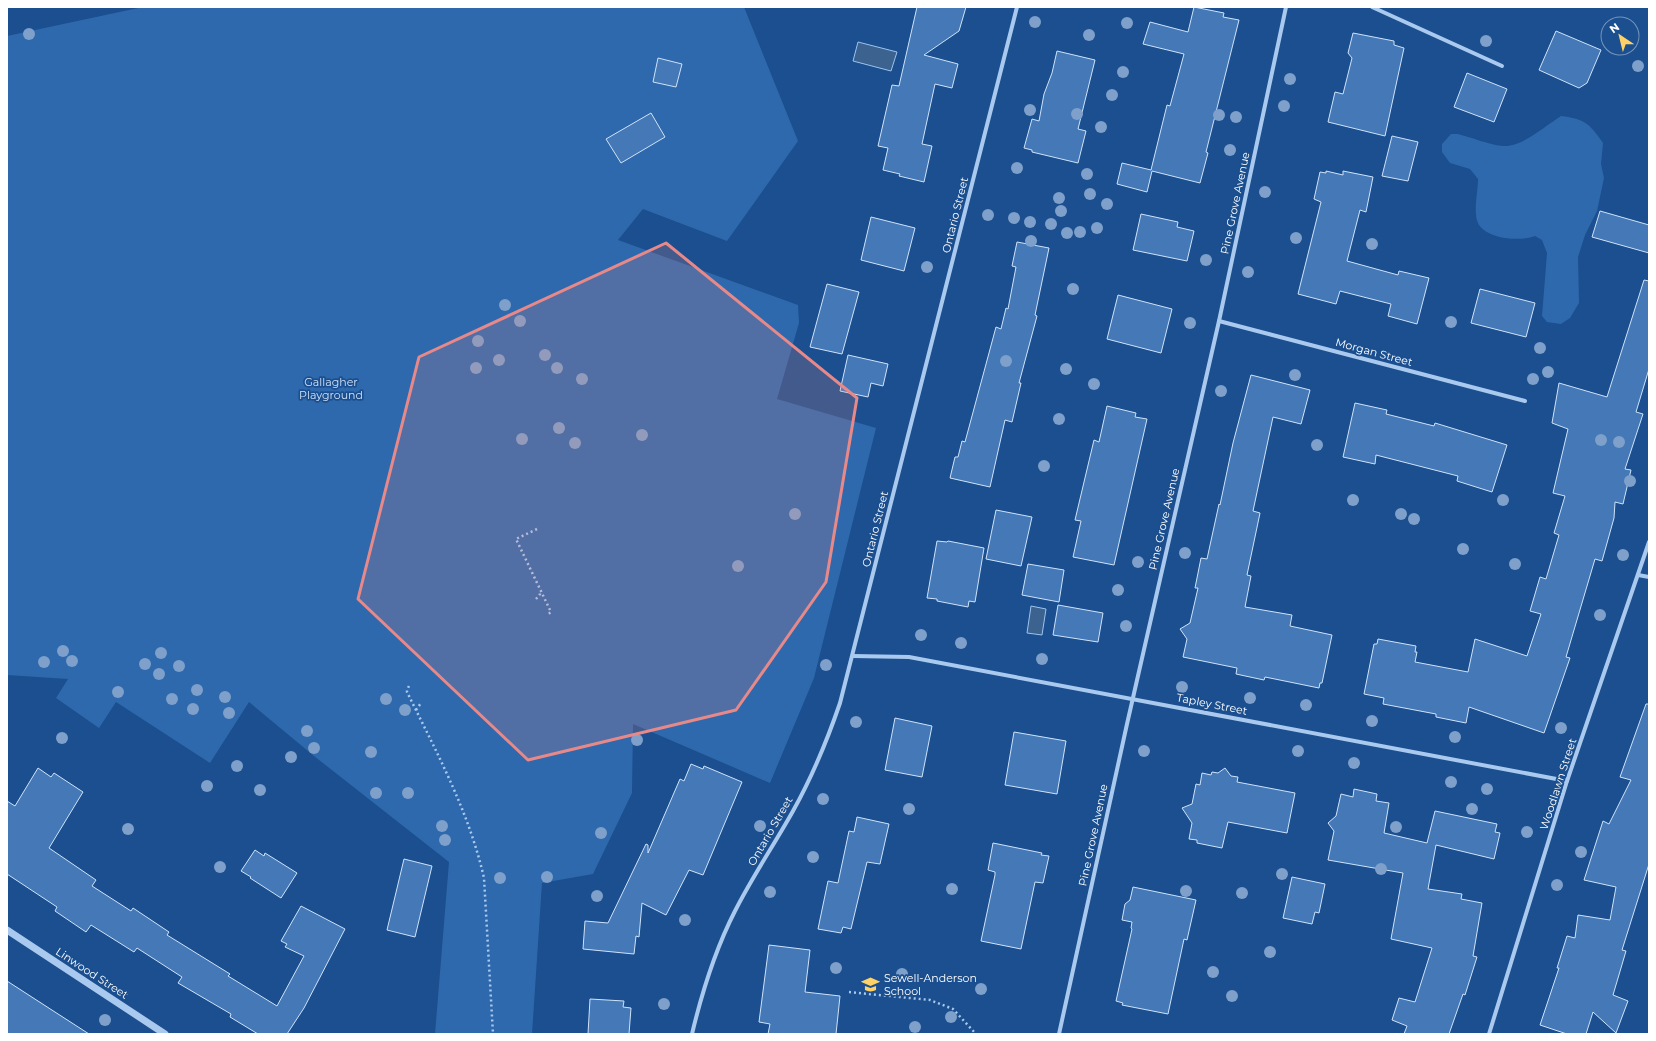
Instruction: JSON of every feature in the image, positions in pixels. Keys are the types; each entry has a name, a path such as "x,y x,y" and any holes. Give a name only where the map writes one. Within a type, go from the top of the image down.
{"street":[{"name":"Ontario Street","path":"692,1034 705,986 724,934 748,888 794,810 820,758 840,703 1017,7"},
{"name":"Pine Grove Avenue","path":"1059,1034 1133,698 1219,321 1286,7"},
{"path":"1372,7 1502,66"},
{"name":"Morgan Street","path":"1219,321 1525,401"},
{"name":"Woodlawn Street","path":"1489,1034 1567,781 1649,542"},
{"path":"1638,575 1649,577"},
{"name":"Tapley Street","path":"853,656 909,656 1567,781"},
{"name":"Linwood Street","path":"7,930 165,1034"}],"path":[{"path":"537,529 516,539 551,612 547,615"},
{"path":"536,599 540,594 540,589"},
{"path":"409,686 407,690 459,798 480,858 485,885 493,1034"},
{"path":"416,710 421,703"},
{"path":"849,992 869,995 921,998 938,1002 953,1009 976,1034"}],"highlighted area":[{"path":"666,243 857,398 826,582 736,710 528,760 358,599 419,357"}],"green space":[{"name":"Gallagher Playground","path":"143,7 744,7 798,141 727,241 643,209 618,240 798,305 799,323 777,399 876,428 814,678 770,783 633,724 632,793 593,874 542,883 532,1034 435,1034 449,862 314,756 249,702 210,763 116,702 99,728 56,698 68,679 7,675 7,36"},
{"path":"1561,116 1576,119 1586,124 1594,131 1603,143 1601,164 1604,178 1597,211 1585,235 1578,257 1579,303 1570,318 1561,324 1547,322 1542,316 1547,253 1542,240 1535,236 1521,239 1504,238 1488,233 1482,228 1478,223 1476,214 1478,179 1470,169 1450,163 1442,152 1442,144 1451,134 1458,134 1494,145 1511,145 1526,140"}],"shaded area":[{"path":"858,42 897,52 891,71 853,61"},
{"path":"1031,606 1046,609 1042,635 1027,633"}],"building":[{"path":"917,7 966,7 959,31 924,55 958,64 952,88 935,84 922,144 932,146 924,182 899,176 900,174 883,170 888,148 878,146 892,85 899,86"},
{"path":"1194,7 1224,13 1223,17 1239,20 1206,152 1208,153 1200,183 1152,171 1147,192 1117,184 1122,163 1151,170 1167,105 1170,106 1184,54 1143,44 1150,22 1188,32"},
{"path":"1556,31 1600,50 1587,83 1579,88 1539,70"},
{"path":"1353,33 1394,41 1394,45 1404,48 1385,136 1328,122 1335,92 1343,94 1352,58 1348,53"},
{"path":"1057,51 1095,60 1078,129 1086,131 1078,163 1032,152 1032,150 1024,148 1032,119 1039,121 1044,94 1052,73"},
{"path":"658,58 682,64 676,87 653,82"},
{"path":"1467,73 1507,89 1494,122 1454,107"},
{"path":"651,113 665,137 621,163 606,139"},
{"path":"1392,136 1418,142 1408,181 1382,176"},
{"path":"1326,171 1343,175 1343,171 1373,177 1366,212 1360,210 1347,261 1398,275 1399,271 1429,278 1417,324 1388,316 1391,304 1340,291 1336,304 1298,294 1321,202 1314,199 1320,172 1326,173"},
{"path":"1600,211 1649,225 1649,253 1592,237"},
{"path":"1141,214 1178,222 1177,227 1194,231 1187,261 1133,250"},
{"path":"871,217 915,228 904,271 861,260"},
{"path":"1017,242 1049,248 1035,315 1037,316 1019,383 1021,383 1012,422 1005,420 990,487 950,478 955,457 958,457 962,441 965,442 996,327 1001,329 1006,308 1008,309 1016,267 1012,266"},
{"path":"1644,280 1649,281 1649,369 1636,412 1643,414 1625,469 1631,470 1623,504 1615,502 1614,518 1602,561 1595,559 1566,657 1570,658 1544,733 1469,707 1466,723 1436,717 1436,714 1383,704 1384,698 1364,694 1374,644 1377,644 1378,639 1416,646 1415,652 1417,652 1415,662 1468,672 1475,639 1527,656 1541,614 1530,611 1540,577 1546,579 1559,535 1554,533 1565,496 1553,493 1568,429 1552,423 1559,383 1607,397"},
{"path":"827,284 859,292 842,354 810,347"},
{"path":"1480,289 1535,303 1526,337 1471,323"},
{"path":"1118,295 1172,309 1161,353 1107,339"},
{"path":"848,355 888,364 883,386 871,383 868,397 840,391"},
{"path":"1251,375 1310,390 1301,424 1273,417 1253,511 1260,513 1247,575 1251,576 1245,607 1292,615 1290,626 1332,635 1322,683 1320,683 1319,688 1265,677 1264,680 1236,674 1237,668 1183,657 1187,639 1180,629 1190,623 1198,588 1195,588 1201,558 1207,559 1233,443"},
{"path":"1355,403 1387,410 1386,414 1434,426 1435,423 1507,445 1492,492 1457,481 1458,476 1376,455 1375,464 1343,457"},
{"path":"1107,406 1136,413 1135,417 1147,419 1114,565 1073,557 1081,521 1075,520 1094,440 1099,442"},
{"path":"996,510 1032,517 1021,566 986,559"},
{"path":"937,541 948,541 984,548 975,602 969,601 968,607 927,598"},
{"path":"1028,564 1064,570 1059,602 1022,595"},
{"path":"1058,605 1103,613 1098,642 1053,635"},
{"path":"1646,704 1649,704 1649,864 1622,950 1626,951 1613,995 1628,1001 1616,1033 1593,1012 1586,1034 1567,1034 1540,1025 1559,968 1557,968 1567,936 1575,938 1578,915 1610,920 1616,887 1584,880 1603,821 1609,824 1631,780 1620,777"},
{"path":"895,718 932,726 922,777 885,770"},
{"path":"1014,732 1066,741 1057,794 1005,785"},
{"path":"691,764 703,769 704,766 742,782 703,875 689,870 666,915 642,903 639,937 636,936 634,954 583,949 585,921 608,923 646,844 648,845 648,853 680,779 684,781"},
{"path":"38,768 51,777 54,773 83,792 49,848 96,880 92,886 131,911 133,908 169,932 167,935 230,974 228,976 277,1006 304,956 285,947 287,944 281,941 301,906 345,929 304,1008 287,1034 258,1034 230,1017 231,1014 178,983 182,977 137,948 134,952 91,925 86,932 55,911 57,907 7,874 7,801 15,806"},
{"path":"1225,768 1231,776 1238,777 1237,782 1295,793 1287,833 1228,822 1222,848 1197,843 1197,840 1189,839 1192,823 1182,808 1192,804 1196,784 1200,785 1202,773 1211,775 1212,772 1218,773"},
{"path":"1354,789 1377,794 1376,801 1389,803 1384,833 1427,843 1435,811 1497,824 1495,832 1500,833 1494,859 1436,845 1428,889 1462,894 1461,899 1482,903 1473,956 1477,957 1465,995 1463,994 1449,1034 1404,1034 1407,1026 1392,1020 1399,998 1415,1002 1432,948 1391,939 1403,873 1328,860 1334,831 1328,823 1336,816 1341,794 1353,797"},
{"path":"857,817 889,824 880,864 867,862 851,929 843,927 841,933 818,929 828,881 838,883 849,831 854,832"},
{"path":"993,843 1042,853 1041,855 1049,856 1043,883 1035,882 1021,949 981,941 995,875 995,872 988,870"},
{"path":"255,850 264,856 265,853 297,873 281,898 241,871"},
{"path":"404,859 432,866 415,937 387,930"},
{"path":"1292,877 1325,884 1319,913 1315,912 1312,924 1283,918"},
{"path":"1133,887 1196,900 1187,940 1184,939 1168,1014 1122,1005 1123,1003 1116,1001 1132,929 1132,922 1122,920 1125,904 1130,900"},
{"path":"769,945 810,950 805,992 840,996 836,1034 768,1034 770,1024 759,1022"},
{"path":"7,981 89,1034 7,1034"},
{"path":"590,999 624,1001 623,1007 631,1008 629,1034 588,1034"}],"place":[{"name":"Sewell-Anderson School","path":"871,984"}]}
